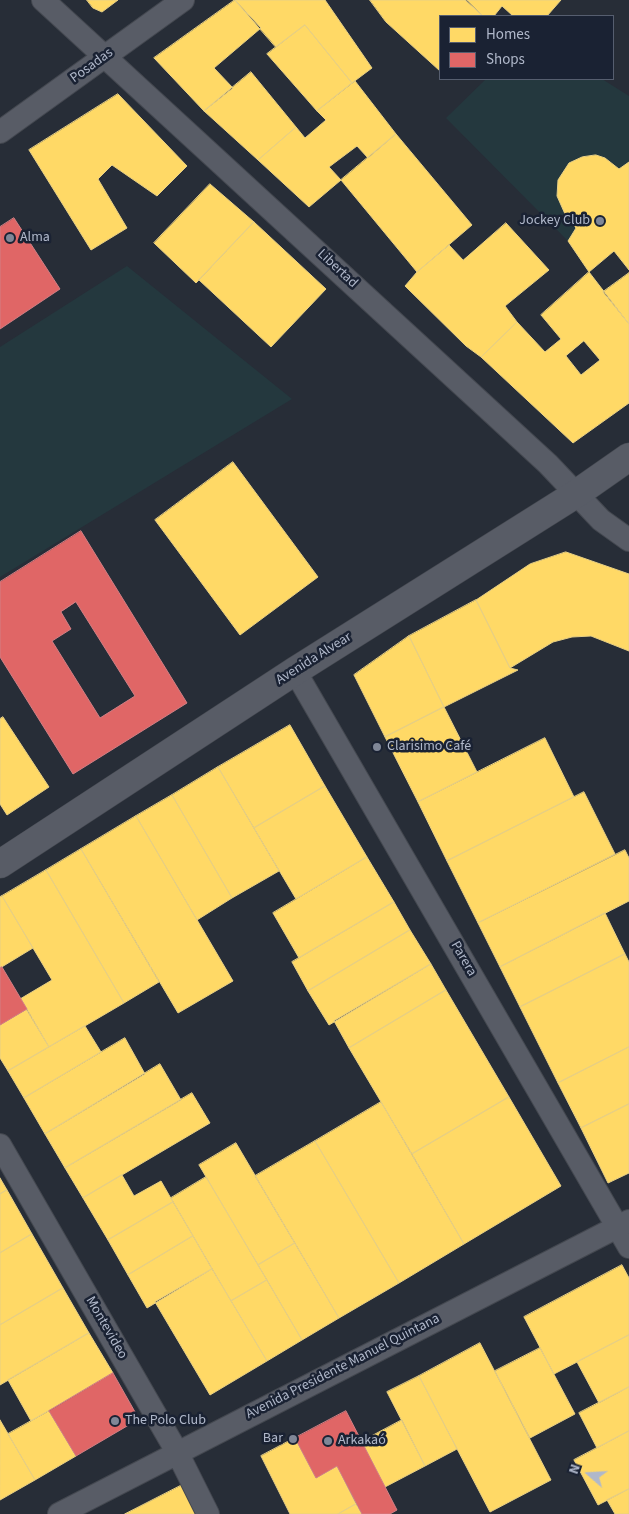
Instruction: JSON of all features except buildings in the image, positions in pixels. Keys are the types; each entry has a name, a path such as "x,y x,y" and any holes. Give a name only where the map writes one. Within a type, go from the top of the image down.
{"street":[{"name":"Libertad","path":"43,0 548,464 601,520 629,540"},
{"name":"Posadas","path":"0,132 183,0"},
{"name":"Avenida Alvear","path":"0,864 295,671 576,494 629,457"},
{"name":"Parera","path":"295,671 624,1224 629,1247"},
{"name":"Montevideo","path":"0,1144 177,1452 208,1514"},
{"name":"Avenida Presidente Manuel Quintana","path":"59,1514 624,1224"}],"shaded area":[{"path":"485,80 604,80 629,96 629,162 619,169 608,160 596,157 583,158 569,163 565,214 576,228 568,241 446,118"},
{"path":"127,266 292,399 0,577 0,347"}],"place":[{"name":"Jockey Club","path":"600,221"},
{"name":"Alma","path":"10,238"},
{"name":"Clarisimo Café","path":"377,747"},
{"name":"The Polo Club","path":"115,1421"},
{"name":"Bar","path":"293,1439"},
{"name":"Arkakaó","path":"328,1441"}]}
